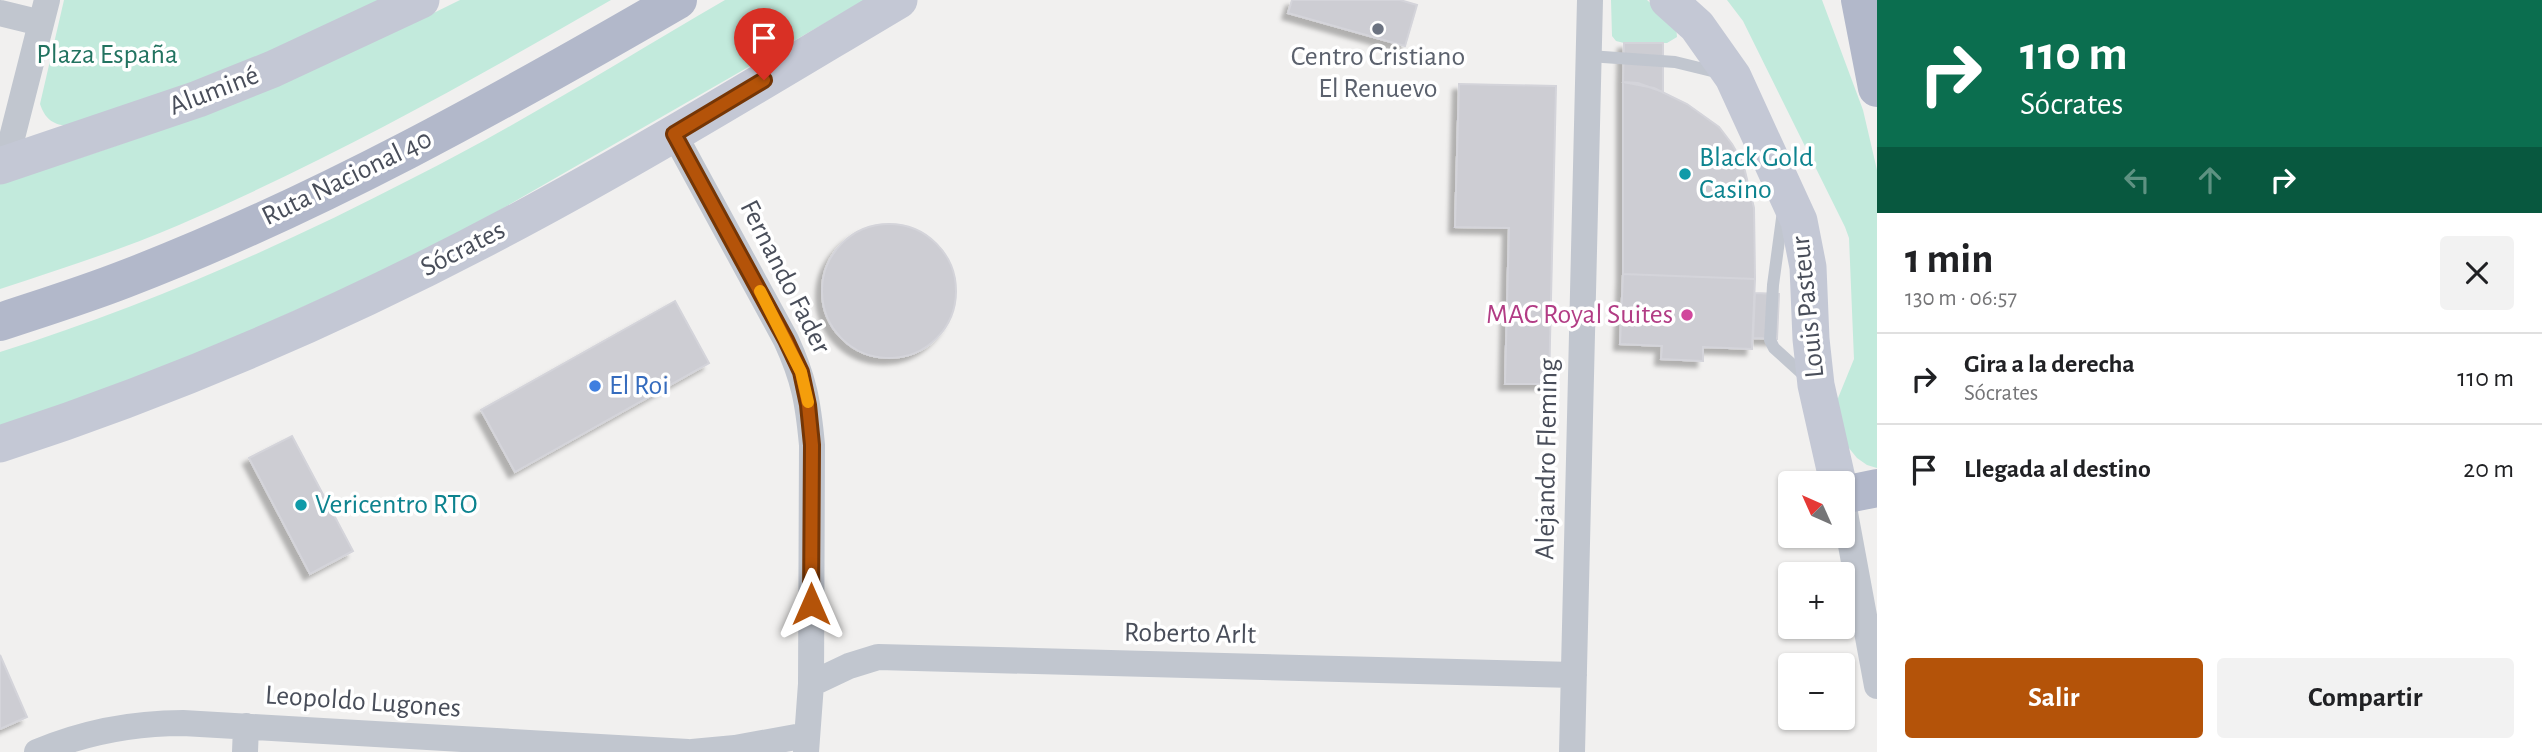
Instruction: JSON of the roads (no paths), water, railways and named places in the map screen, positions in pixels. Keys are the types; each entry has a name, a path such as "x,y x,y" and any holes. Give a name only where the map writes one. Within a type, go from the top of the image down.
{"main road":[{"name":"Ruta Nacional 40","path":"0,322 126,278 271,216 430,138 678,0"},
{"path":"1848,0 1874,71"},
{"path":"1860,0 1874,71"},
{"path":"1855,493 1877,488"}],"street":[{"name":"Aluminé","path":"3,165 223,89 345,37 421,0"},
{"name":"Sócrates","path":"0,444 161,386 335,312 532,214 674,134 899,0"},
{"name":"Alejandro Fleming","path":"1572,752 1590,0"},
{"name":"Louis Pasteur","path":"1668,0 1696,26 1733,76 1799,221 1807,251 1816,385 1835,471"},
{"path":"0,13 44,12 3,165"},
{"name":"Fernando Fader","path":"674,134 801,372 812,445 811,684 806,743"},
{"path":"1852,548 1877,686"},
{"name":"Roberto Arlt","path":"811,684 849,666 878,657 1574,675"},
{"name":"Leopoldo Lugones","path":"37,752 82,735 148,723 246,726 598,749 690,752 806,743"},
{"path":"245,752 246,726"}],"lane":[{"path":"1589,57 1675,62 1733,76"}],"place":[{"name":"Centro Cristiano El Renuevo","path":"1378,29"},
{"name":"Black Gold Casino","path":"1685,174"},
{"name":"MAC Royal Suites","path":"1687,315"},
{"name":"El Roi","path":"595,386"},
{"name":"Vericentro RTO","path":"301,505"}],"park label":[{"name":"Plaza España","path":"107,55"}]}
